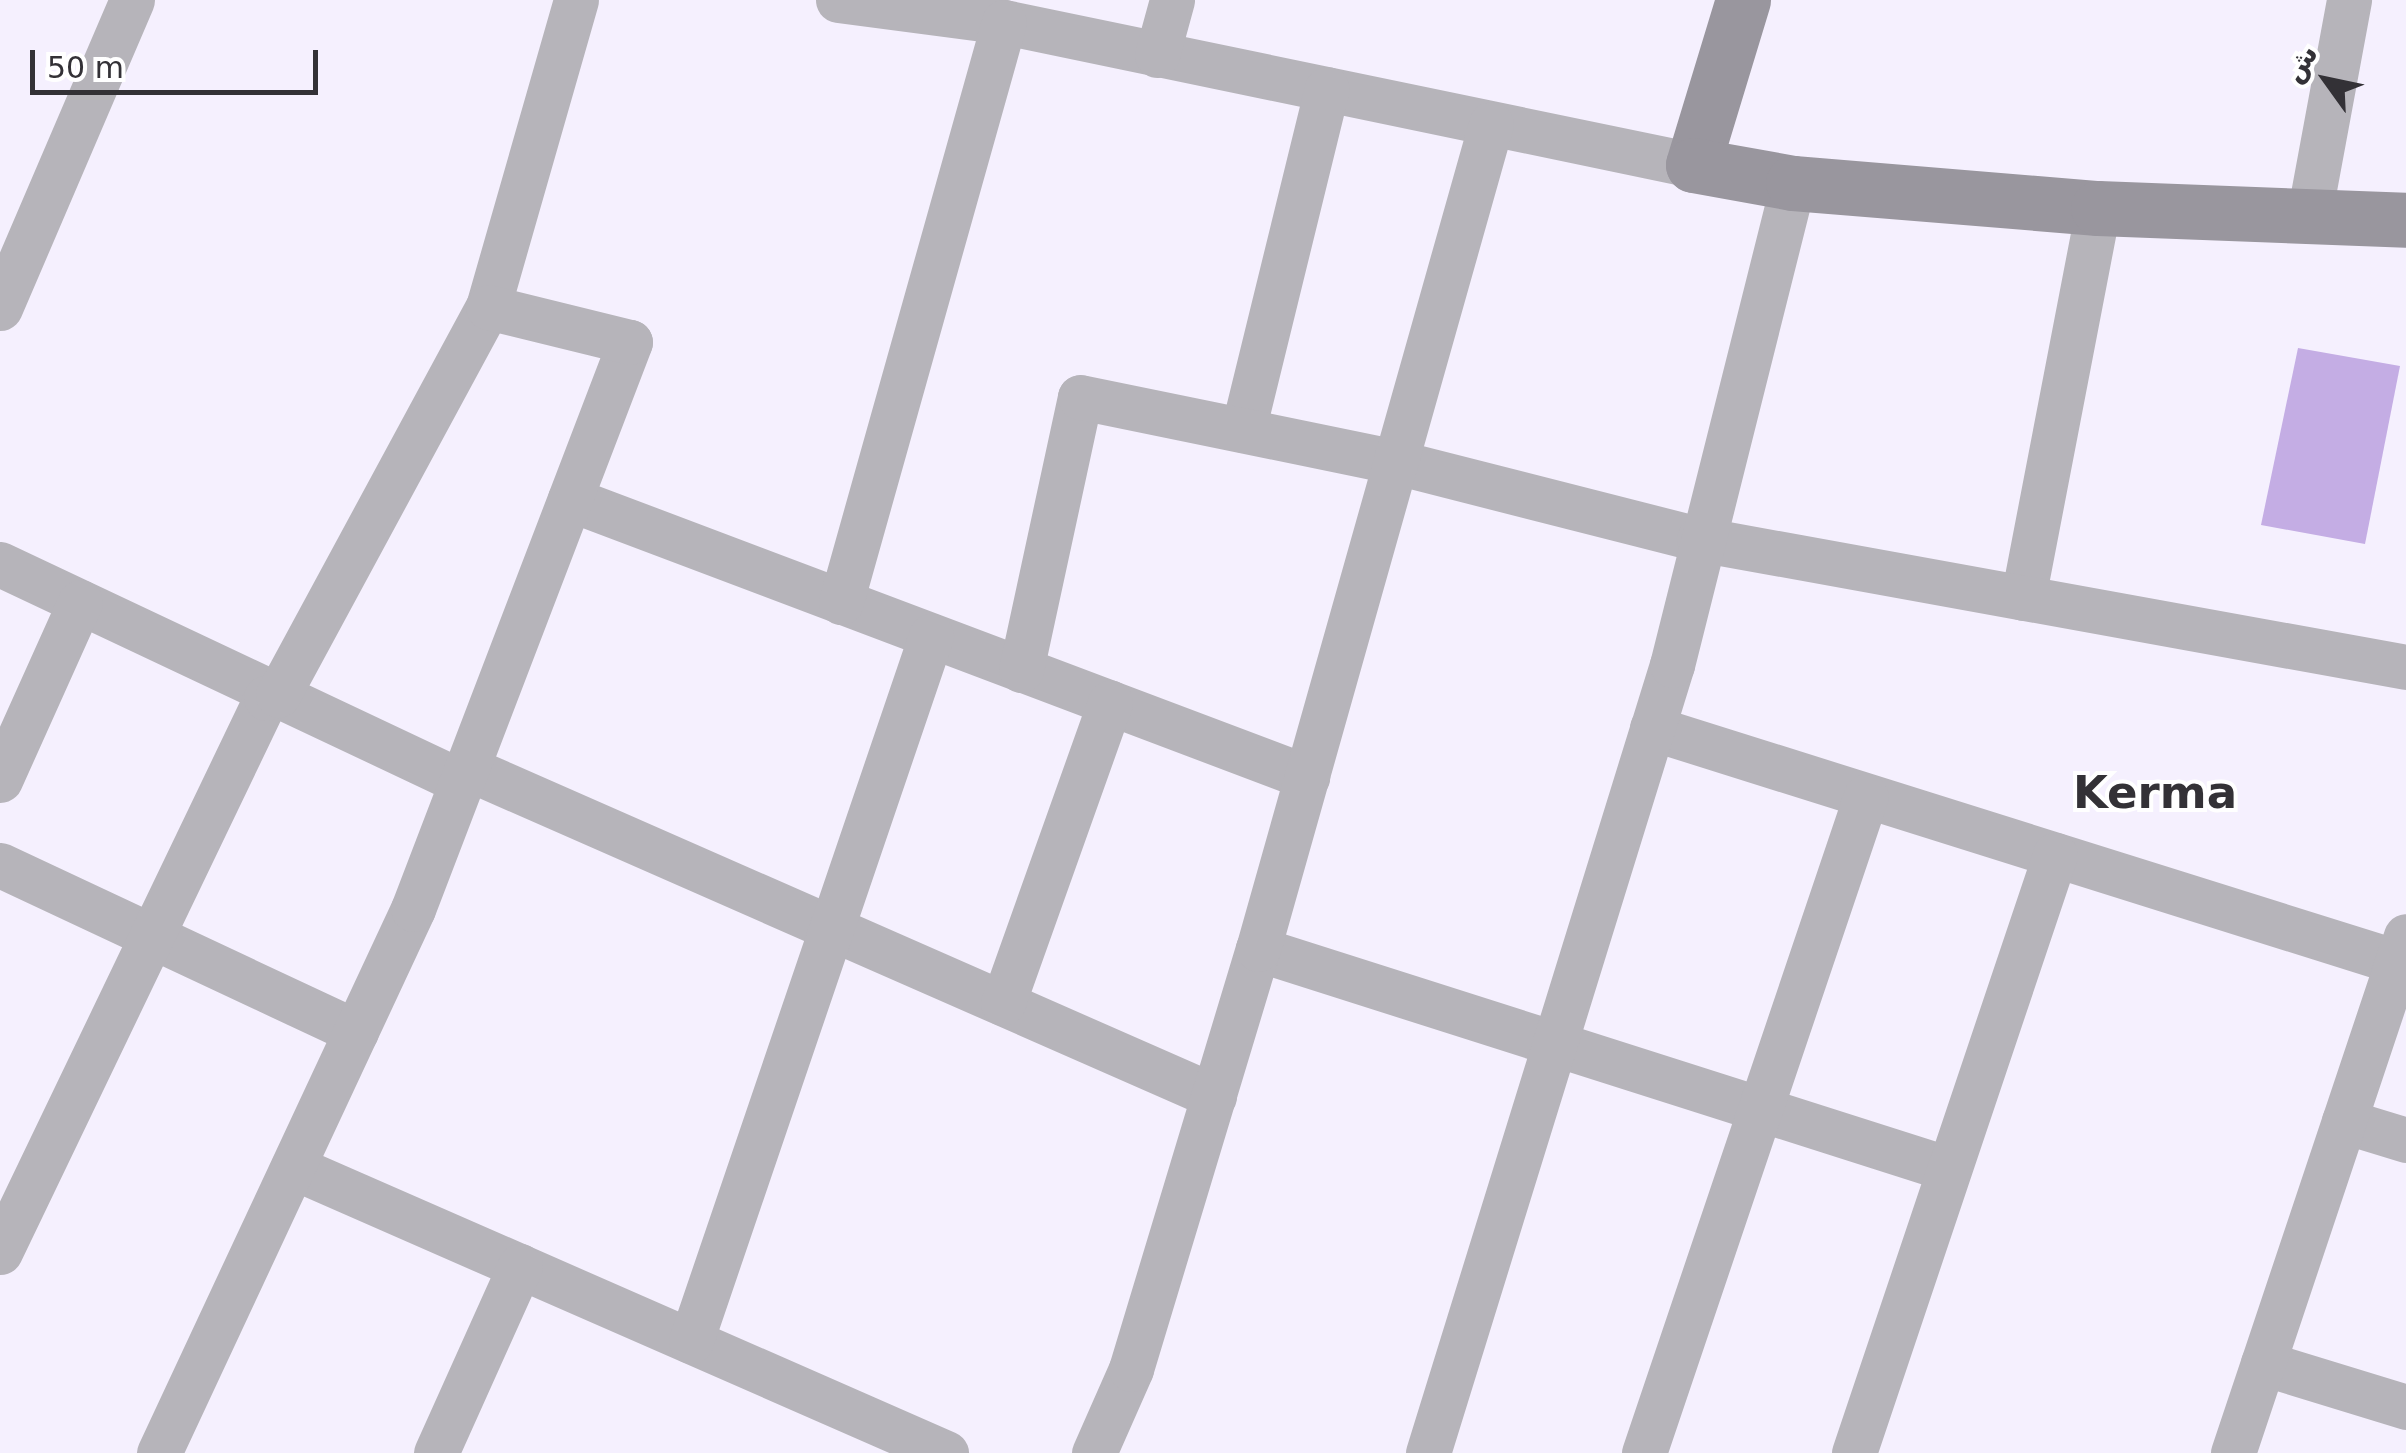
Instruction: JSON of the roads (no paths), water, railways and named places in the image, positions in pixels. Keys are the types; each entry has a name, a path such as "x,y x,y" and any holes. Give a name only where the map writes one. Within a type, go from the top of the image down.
{"street":[{"path":"0,308 132,0"},
{"path":"0,1252 155,938 266,698 278,695 488,308 576,0"},
{"path":"838,0 1004,22 1794,183 2098,208 2406,220"},
{"path":"1158,54 1172,0"},
{"path":"1693,165 1743,0"},
{"path":"2309,216 2349,0"},
{"path":"841,602 1004,22"},
{"path":"1244,430 1326,89"},
{"path":"1094,1453 1131,1369 1258,949 1491,124"},
{"path":"1428,1453 1652,728 1794,183"},
{"path":"2023,598 2098,208"},
{"path":"160,1453 356,1032 464,775 630,342 488,308"},
{"path":"1021,670 1080,397 1396,462 1699,539 2406,667"},
{"path":"570,499 1307,777"},
{"path":"0,564 278,695 832,928 1214,1096"},
{"path":"0,780 80,602"},
{"path":"691,1341 931,636"},
{"path":"1003,1004 1110,703"},
{"path":"1652,728 2054,854 2402,949 2233,1453"},
{"path":"1644,1453 1866,796"},
{"path":"1865,1450 1949,1169 2054,854"},
{"path":"0,865 356,1032"},
{"path":"1258,949 1556,1041 1761,1115 1949,1169"},
{"path":"2344,1121 2406,1140"},
{"path":"293,1166 946,1453"},
{"path":"436,1453 520,1266"},
{"path":"2263,1363 2406,1407"}],"district":[{"name":"Kerma","path":"2155,793"}]}
